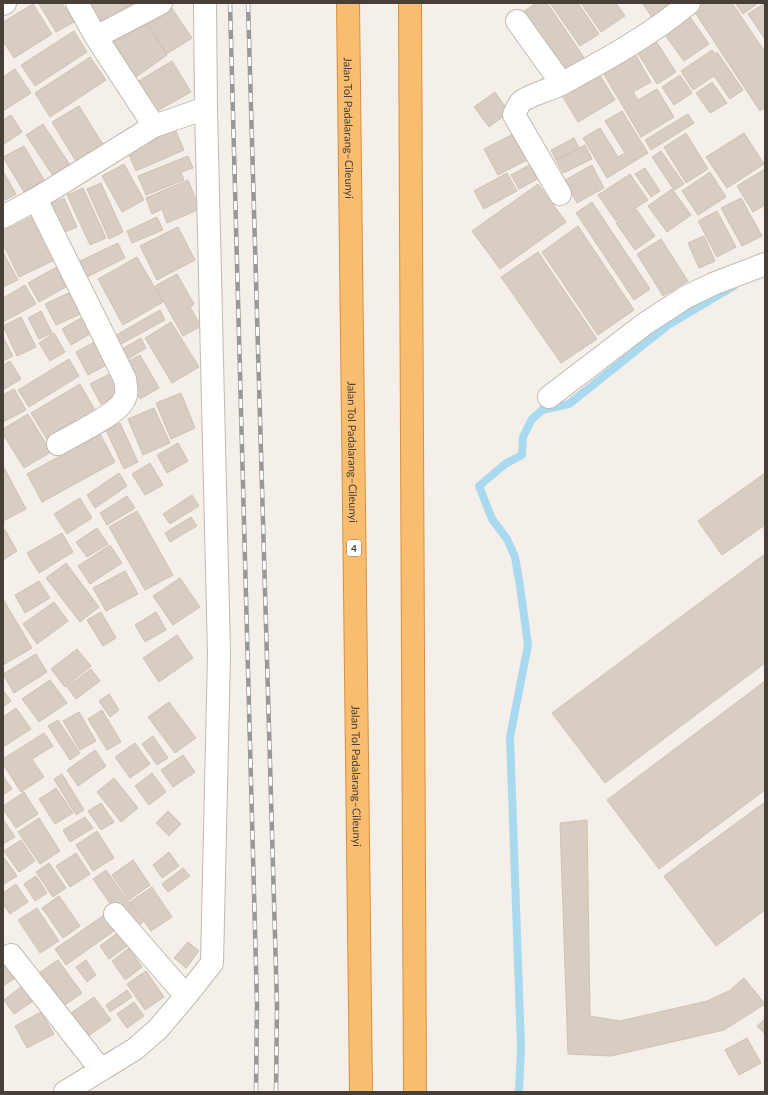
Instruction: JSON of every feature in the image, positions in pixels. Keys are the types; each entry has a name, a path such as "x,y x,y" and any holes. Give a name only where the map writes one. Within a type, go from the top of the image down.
{"highway":[{"name":"Jalan Tol Padalarang–Cileunyi","path":"348,3 361,1092"},
{"path":"410,3 415,1092"}],"street":[{"path":"77,3 96,37 154,126"},
{"path":"96,37 161,3"},
{"path":"65,1092 135,1049 158,1028 212,963 219,654 206,108 206,3"},
{"path":"560,194 514,115 517,108 522,101 562,84 630,45 671,18 689,3"},
{"path":"517,21 562,84"},
{"path":"3,217 36,199 154,126 206,108"},
{"path":"36,199 125,379 127,391 124,401 115,411 58,444"},
{"path":"549,397 646,324 686,297 713,284 765,264"},
{"path":"115,914 186,996"},
{"path":"11,955 101,1070"}],"building":[{"path":"62,3 74,22 56,32 39,4"},
{"path":"89,3 133,3 101,23"},
{"path":"536,3 547,3 585,59 561,75 519,15"},
{"path":"550,3 578,3 599,34 580,46"},
{"path":"581,3 616,3 625,16 601,32"},
{"path":"642,3 673,3 652,17"},
{"path":"699,3 732,3 765,52 765,107 760,111 692,8"},
{"path":"735,3 758,3 743,14"},
{"path":"765,3 765,39 748,14"},
{"path":"33,4 52,34 14,58 3,41 3,22"},
{"path":"169,4 192,38 167,54 145,20"},
{"path":"688,14 709,44 684,61 662,31"},
{"path":"144,21 167,55 129,82 105,48"},
{"path":"74,31 87,52 35,86 21,65"},
{"path":"652,35 676,72 657,84 634,47"},
{"path":"712,50 715,54 717,52 743,90 730,99 714,76 693,90 681,71"},
{"path":"634,52 651,82 633,92 638,100 657,89 674,117 641,137 602,71"},
{"path":"90,57 106,80 50,117 35,93"},
{"path":"172,61 191,92 150,115 132,85"},
{"path":"15,69 31,93 3,111 3,77"},
{"path":"598,72 615,100 578,122 561,94"},
{"path":"680,75 692,93 674,105 662,87"},
{"path":"712,82 727,103 710,113 696,93"},
{"path":"495,92 509,112 489,127 474,107"},
{"path":"79,106 104,146 77,163 52,122"},
{"path":"622,111 648,153 607,178 583,138 600,128 618,157 625,153 605,121"},
{"path":"688,114 694,123 651,150 645,140"},
{"path":"11,115 22,132 3,145 3,120"},
{"path":"43,124 70,165 53,176 26,135"},
{"path":"174,127 184,150 136,171 126,148"},
{"path":"515,133 529,159 498,175 484,149"},
{"path":"686,133 708,169 686,183 664,147"},
{"path":"744,133 764,164 727,188 706,157"},
{"path":"574,138 579,148 556,160 551,150"},
{"path":"585,145 592,159 563,173 556,160"},
{"path":"24,146 44,180 24,192 3,157"},
{"path":"661,151 684,184 674,190 652,157"},
{"path":"188,156 193,168 181,172 184,180 146,195 138,176"},
{"path":"533,163 541,177 519,189 511,175"},
{"path":"124,164 144,200 122,212 102,176"},
{"path":"592,165 604,188 577,203 565,180"},
{"path":"645,168 660,191 651,197 635,174"},
{"path":"765,169 765,205 753,212 737,186"},
{"path":"3,171 16,194 3,201"},
{"path":"710,172 726,197 698,215 682,191"},
{"path":"507,173 517,191 484,209 474,191"},
{"path":"630,174 648,200 616,221 598,195"},
{"path":"188,180 200,209 167,223 162,209 152,214 146,198"},
{"path":"101,183 123,232 109,239 87,189"},
{"path":"538,184 566,222 500,269 472,231"},
{"path":"83,188 106,238 90,245 67,195"},
{"path":"672,189 691,215 667,232 648,206"},
{"path":"64,198 77,227 58,235 45,206"},
{"path":"741,198 762,236 742,246 721,208"},
{"path":"592,202 650,289 634,300 576,213"},
{"path":"636,209 655,236 635,250 616,223"},
{"path":"717,211 736,247 717,257 698,221"},
{"path":"35,215 57,259 19,277 3,244 3,231"},
{"path":"157,217 163,230 132,243 127,231"},
{"path":"578,226 634,310 598,335 542,252"},
{"path":"178,227 195,260 157,280 140,246"},
{"path":"704,236 715,261 699,268 688,243"},
{"path":"661,239 688,281 663,296 637,254"},
{"path":"118,243 125,258 85,278 78,262"},
{"path":"3,252 18,280 3,287"},
{"path":"538,252 597,339 561,363 501,277"},
{"path":"137,257 163,302 123,325 98,279"},
{"path":"62,264 73,283 39,302 28,283"},
{"path":"177,274 194,304 190,307 201,326 183,336 155,286"},
{"path":"25,285 36,304 3,322 3,298"},
{"path":"75,290 85,312 56,325 45,304"},
{"path":"160,310 165,320 116,347 111,338"},
{"path":"41,311 52,333 39,339 28,318"},
{"path":"86,315 95,331 71,345 62,329"},
{"path":"21,317 36,347 17,356 3,326"},
{"path":"171,322 199,367 172,383 145,338"},
{"path":"54,333 65,352 50,361 39,343"},
{"path":"3,337 13,356 3,361"},
{"path":"141,338 146,348 123,362 117,352"},
{"path":"100,339 112,362 88,375 76,352"},
{"path":"140,355 159,388 140,399 121,365"},
{"path":"69,359 79,376 29,407 18,390"},
{"path":"10,361 21,379 3,390 3,365"},
{"path":"113,372 124,393 101,404 90,384"},
{"path":"80,384 96,412 48,441 31,413"},
{"path":"14,389 26,410 3,422 3,395"},
{"path":"181,393 195,428 171,439 156,403"},
{"path":"154,408 170,443 143,455 128,419"},
{"path":"28,414 51,452 24,468 3,434 3,429"},
{"path":"120,423 138,462 124,469 106,430"},
{"path":"100,434 115,462 42,502 27,474"},
{"path":"178,443 188,461 167,473 157,455"},
{"path":"150,463 163,485 145,495 132,474"},
{"path":"3,466 26,509 3,521"},
{"path":"119,473 127,486 95,508 87,495"},
{"path":"765,473 765,525 722,555 698,521"},
{"path":"192,495 199,506 170,524 163,514"},
{"path":"127,496 135,508 107,525 100,513"},
{"path":"80,498 92,518 67,534 54,514"},
{"path":"137,511 173,575 145,590 109,527"},
{"path":"191,517 197,526 170,542 165,533"},
{"path":"97,528 108,544 87,557 76,542"},
{"path":"5,530 17,551 3,560 3,531"},
{"path":"62,533 73,552 39,573 27,553"},
{"path":"110,545 122,563 90,584 78,566"},
{"path":"765,554 765,663 605,783 552,713"},
{"path":"66,563 99,607 80,622 46,578"},
{"path":"125,571 138,594 106,611 93,588"},
{"path":"180,578 200,607 173,625 153,596"},
{"path":"39,581 50,598 25,613 15,595"},
{"path":"3,599 32,648 3,665"},
{"path":"54,602 68,621 37,644 23,624"},
{"path":"101,612 116,638 103,646 87,620"},
{"path":"156,612 166,630 145,642 135,625"},
{"path":"177,635 193,658 159,682 143,658"},
{"path":"77,649 91,666 65,687 51,669"},
{"path":"36,654 47,672 14,693 3,674"},
{"path":"91,669 100,681 76,699 67,687"},
{"path":"50,680 67,703 39,722 22,699"},
{"path":"765,681 765,790 659,869 607,800"},
{"path":"3,690 11,701 3,707"},
{"path":"109,694 119,710 110,717 99,701"},
{"path":"169,702 196,738 175,753 148,717"},
{"path":"16,708 31,729 3,747 3,717"},
{"path":"102,710 121,742 107,750 88,719"},
{"path":"79,712 96,741 80,750 63,721"},
{"path":"58,720 80,753 70,760 48,726"},
{"path":"44,733 53,746 32,759 44,777 21,792 3,764 3,759"},
{"path":"153,736 168,758 157,765 142,744"},
{"path":"135,743 150,764 130,778 115,757"},
{"path":"95,750 106,766 78,786 67,770"},
{"path":"183,755 195,772 173,787 161,770"},
{"path":"152,773 166,792 149,805 135,786"},
{"path":"62,774 84,810 76,815 54,779"},
{"path":"3,776 12,789 3,795"},
{"path":"114,778 138,808 121,822 97,792"},
{"path":"56,788 73,813 55,824 39,799"},
{"path":"24,792 38,814 16,828 3,809 3,806"},
{"path":"765,802 765,910 716,946 664,876"},
{"path":"101,803 114,822 101,830 88,811"},
{"path":"168,811 181,824 169,836 156,823"},
{"path":"85,817 93,828 70,842 63,830"},
{"path":"39,818 60,851 40,864 18,832"},
{"path":"3,819 15,837 3,844"},
{"path":"587,820 590,1016 620,1021 707,1001 729,991 744,978 765,1004 724,1030 611,1056 568,1054 560,823"},
{"path":"97,831 114,858 93,871 76,845"},
{"path":"21,840 35,861 19,872 4,851"},
{"path":"169,852 179,866 162,878 153,865"},
{"path":"76,853 90,874 70,887 56,866"},
{"path":"3,856 17,876 4,884 3,882"},
{"path":"133,860 150,885 129,900 112,875"},
{"path":"49,863 66,888 53,897 36,872"},
{"path":"183,868 190,876 168,892 162,884"},
{"path":"106,870 143,922 130,932 93,879"},
{"path":"36,876 47,893 35,901 24,884"},
{"path":"16,884 28,902 10,914 3,904 3,893"},
{"path":"152,887 172,917 151,931 130,902"},
{"path":"59,896 80,926 63,938 42,908"},
{"path":"37,908 59,941 40,953 18,920"},
{"path":"107,913 118,928 66,965 55,949"},
{"path":"120,931 130,944 109,959 100,946"},
{"path":"188,942 199,951 186,968 174,958"},
{"path":"129,948 142,967 125,980 112,961"},
{"path":"58,960 82,993 62,1007 39,973"},
{"path":"86,960 96,975 87,982 76,967"},
{"path":"4,961 15,978 3,986 3,962"},
{"path":"146,971 164,997 145,1010 127,984"},
{"path":"22,986 33,1001 14,1014 4,1000"},
{"path":"127,990 132,997 110,1012 106,1005"},
{"path":"94,997 111,1020 84,1039 68,1015"},
{"path":"134,1002 144,1016 127,1028 117,1014"},
{"path":"41,1012 54,1034 27,1048 15,1026"},
{"path":"765,1019 765,1034 757,1026"},
{"path":"747,1038 761,1063 739,1075 725,1050"}],"waterway":[{"path":"519,1092 521,1047 510,737 528,645 515,557 507,539 492,519 479,486 505,464 522,455 523,437 532,419 542,410 569,404 668,325 734,286"}],"railway":[{"path":"230,3 257,1004 256,1092"},
{"path":"248,3 277,1005 276,1092"}]}
